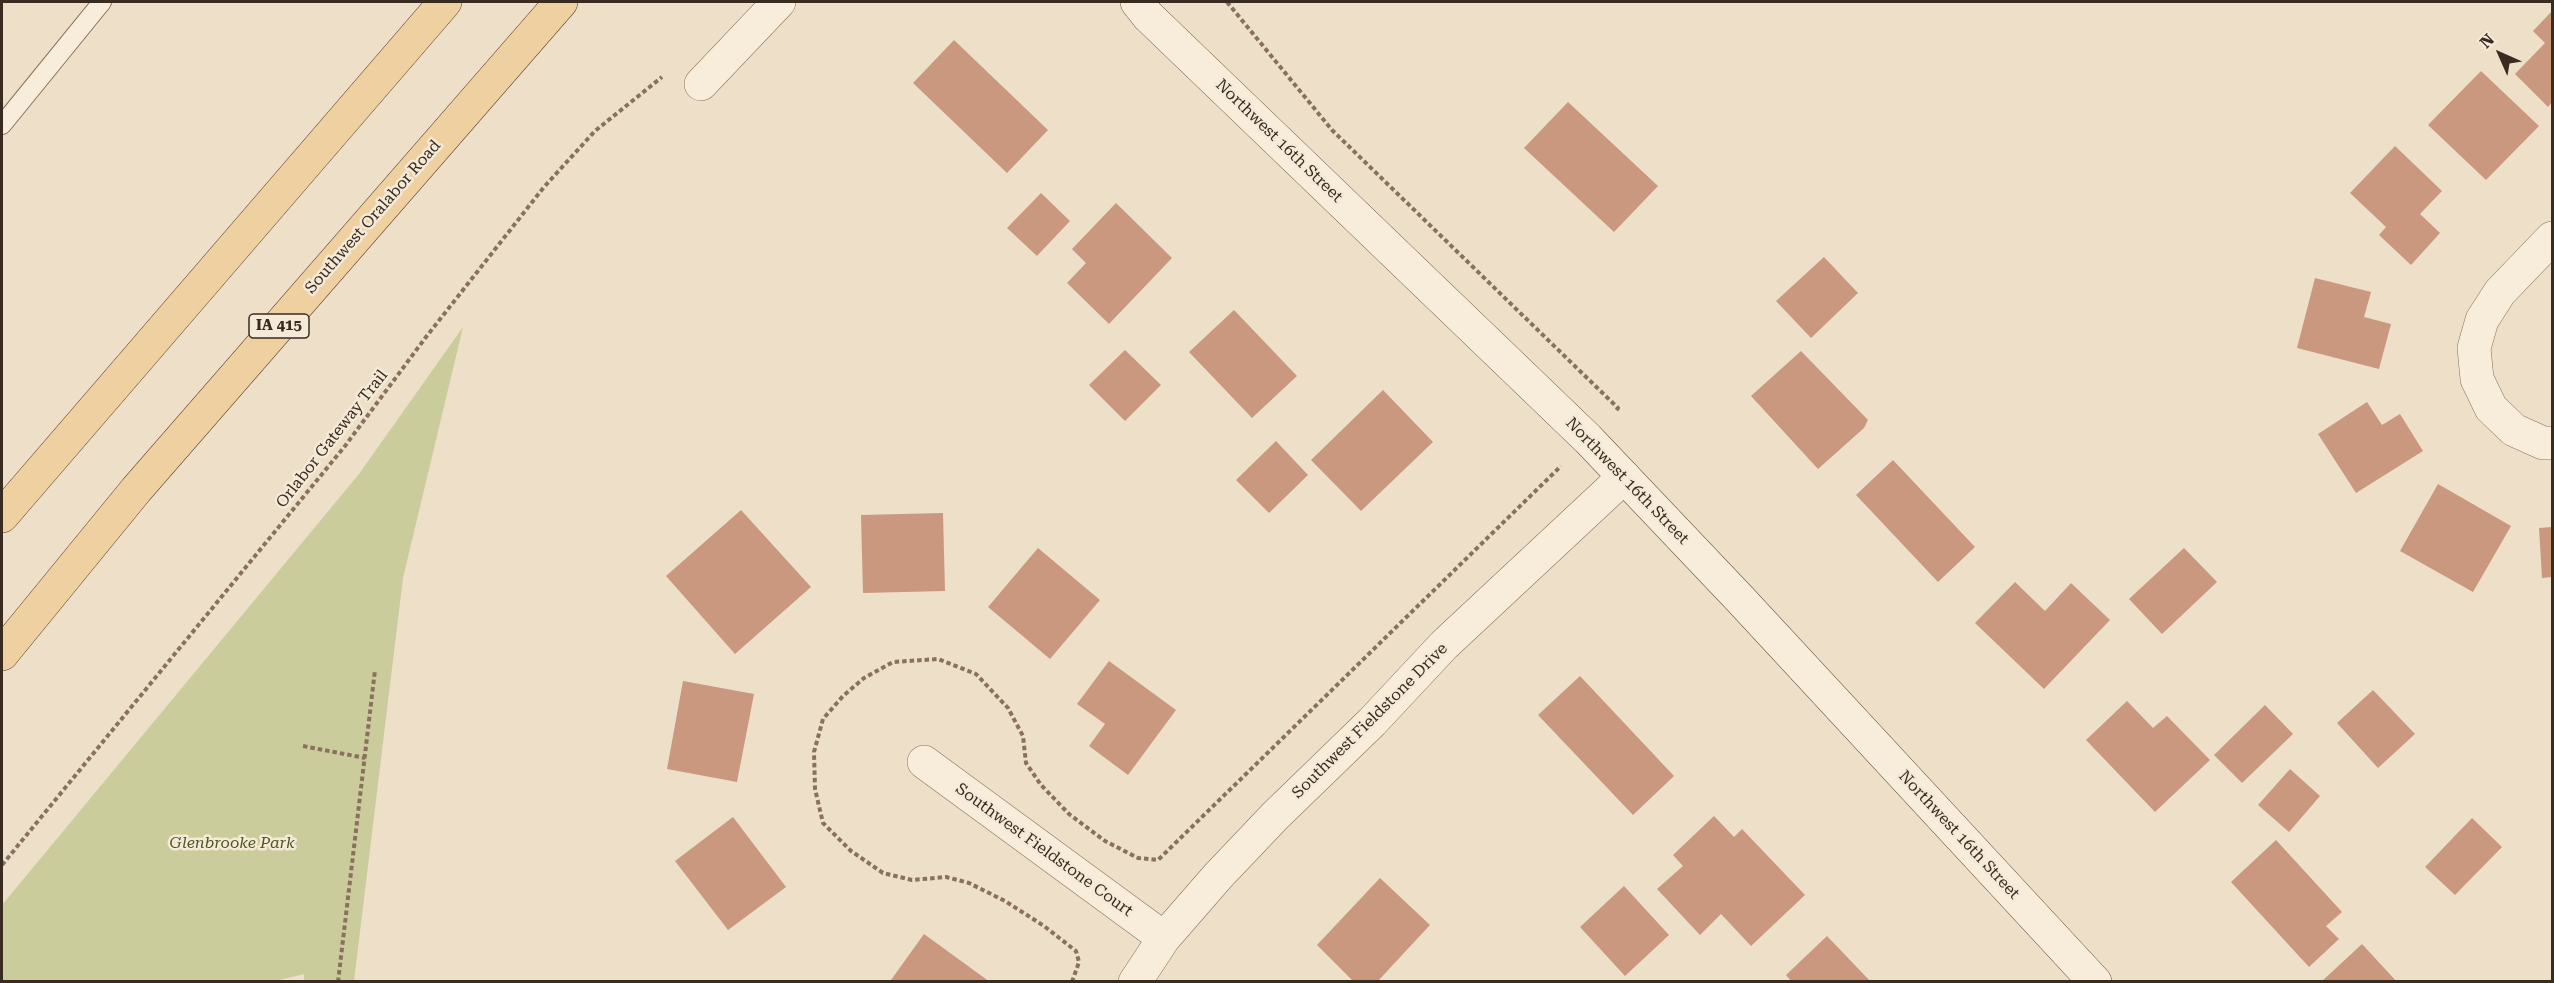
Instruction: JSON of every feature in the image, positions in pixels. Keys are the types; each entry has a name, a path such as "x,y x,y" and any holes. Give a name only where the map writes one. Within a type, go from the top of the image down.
{"main road":[{"path":"2,516 445,2"},
{"name":"Southwest Oralabor Road","path":"2,654 136,490 561,2"}],"street":[{"path":"701,84 779,2"},
{"name":"Northwest 16th Street","path":"1137,2 1148,16 1588,439 2095,981"},
{"path":"2553,238 2500,292 2482,320 2474,348 2477,379 2491,408 2514,430 2543,443 2553,443"},
{"name":"Southwest Fieldstone Drive","path":"1135,981 1164,938 1259,833 1372,722 1444,645 1624,477"},
{"name":"Southwest Fieldstone Court","path":"924,762 1164,938"}],"lane":[{"path":"2,125 102,2"}],"path":[{"path":"1072,981 1079,962 1076,951 1044,926 1005,901 969,883 946,877 912,880 883,873 851,851 823,823 815,789 814,752 824,719 843,696 864,678 893,662 938,659 976,674 1008,708 1023,736 1026,763 1041,785 1069,814 1105,841 1138,858 1158,860 1618,408 1332,130 1227,2"},
{"name":"Orlabor Gateway Trail","path":"2,865 345,446 426,337 544,187 595,130 653,82 680,66 701,84"},
{"path":"338,981 375,670"},
{"path":"303,746 365,758"}],"green space":[{"name":"Glenbrooke Park","path":"463,327 403,578 354,981 304,981 304,974 271,982 2,981 2,905 359,474"}],"building":[{"path":"2552,11 2552,102 2548,107 2515,74 2545,43 2533,31"},
{"path":"954,40 1048,130 1007,173 913,83"},
{"path":"2481,71 2539,126 2486,180 2428,125"},
{"path":"1568,102 1658,186 1614,232 1524,148"},
{"path":"2395,146 2442,191 2420,214 2440,233 2411,265 2379,235 2386,227 2350,193"},
{"path":"1041,193 1070,221 1037,256 1007,228"},
{"path":"1116,203 1172,258 1109,324 1067,283 1086,263 1072,249"},
{"path":"1824,257 1858,293 1811,338 1776,301"},
{"path":"2315,278 2371,292 2364,317 2391,324 2379,369 2297,348"},
{"path":"1234,310 1297,376 1252,418 1189,352"},
{"path":"1125,350 1161,385 1125,421 1089,385"},
{"path":"1801,351 1868,420 1864,428 1818,469 1751,396"},
{"path":"1383,390 1433,442 1361,511 1311,460"},
{"path":"2367,402 2382,425 2400,414 2423,451 2356,493 2318,434"},
{"path":"1276,441 1308,475 1269,513 1236,480"},
{"path":"1893,460 1975,547 1938,582 1856,495"},
{"path":"2438,484 2511,526 2473,592 2400,551"},
{"path":"741,510 811,587 735,654 666,576"},
{"path":"943,513 945,591 863,593 861,515"},
{"path":"2552,527 2552,577 2542,578 2539,528"},
{"path":"1038,548 1100,600 1050,659 988,607"},
{"path":"2184,548 2217,582 2162,634 2129,599"},
{"path":"2015,582 2045,611 2071,583 2110,620 2044,689 1975,623"},
{"path":"1109,661 1176,710 1128,775 1089,746 1105,724 1077,704"},
{"path":"1580,676 1674,776 1633,815 1538,715"},
{"path":"683,681 754,694 737,782 667,769"},
{"path":"2373,690 2415,734 2378,768 2337,723"},
{"path":"2127,701 2153,728 2167,716 2210,760 2155,812 2086,740"},
{"path":"2265,705 2293,734 2242,783 2214,755"},
{"path":"2290,769 2320,796 2289,832 2258,805"},
{"path":"1714,816 1734,837 1742,829 1805,895 1751,946 1721,914 1700,935 1657,889 1683,866 1673,855"},
{"path":"733,817 786,887 728,930 675,861"},
{"path":"2472,818 2502,847 2455,895 2425,867"},
{"path":"2276,840 2342,912 2326,926 2339,939 2309,967 2231,882"},
{"path":"1380,878 1430,925 1377,982 1354,982 1317,945"},
{"path":"1624,886 1669,935 1625,976 1580,927"},
{"path":"924,934 990,982 894,982 891,980"},
{"path":"1827,936 1871,982 1792,982 1786,975"},
{"path":"2362,944 2397,982 2321,982"}]}
